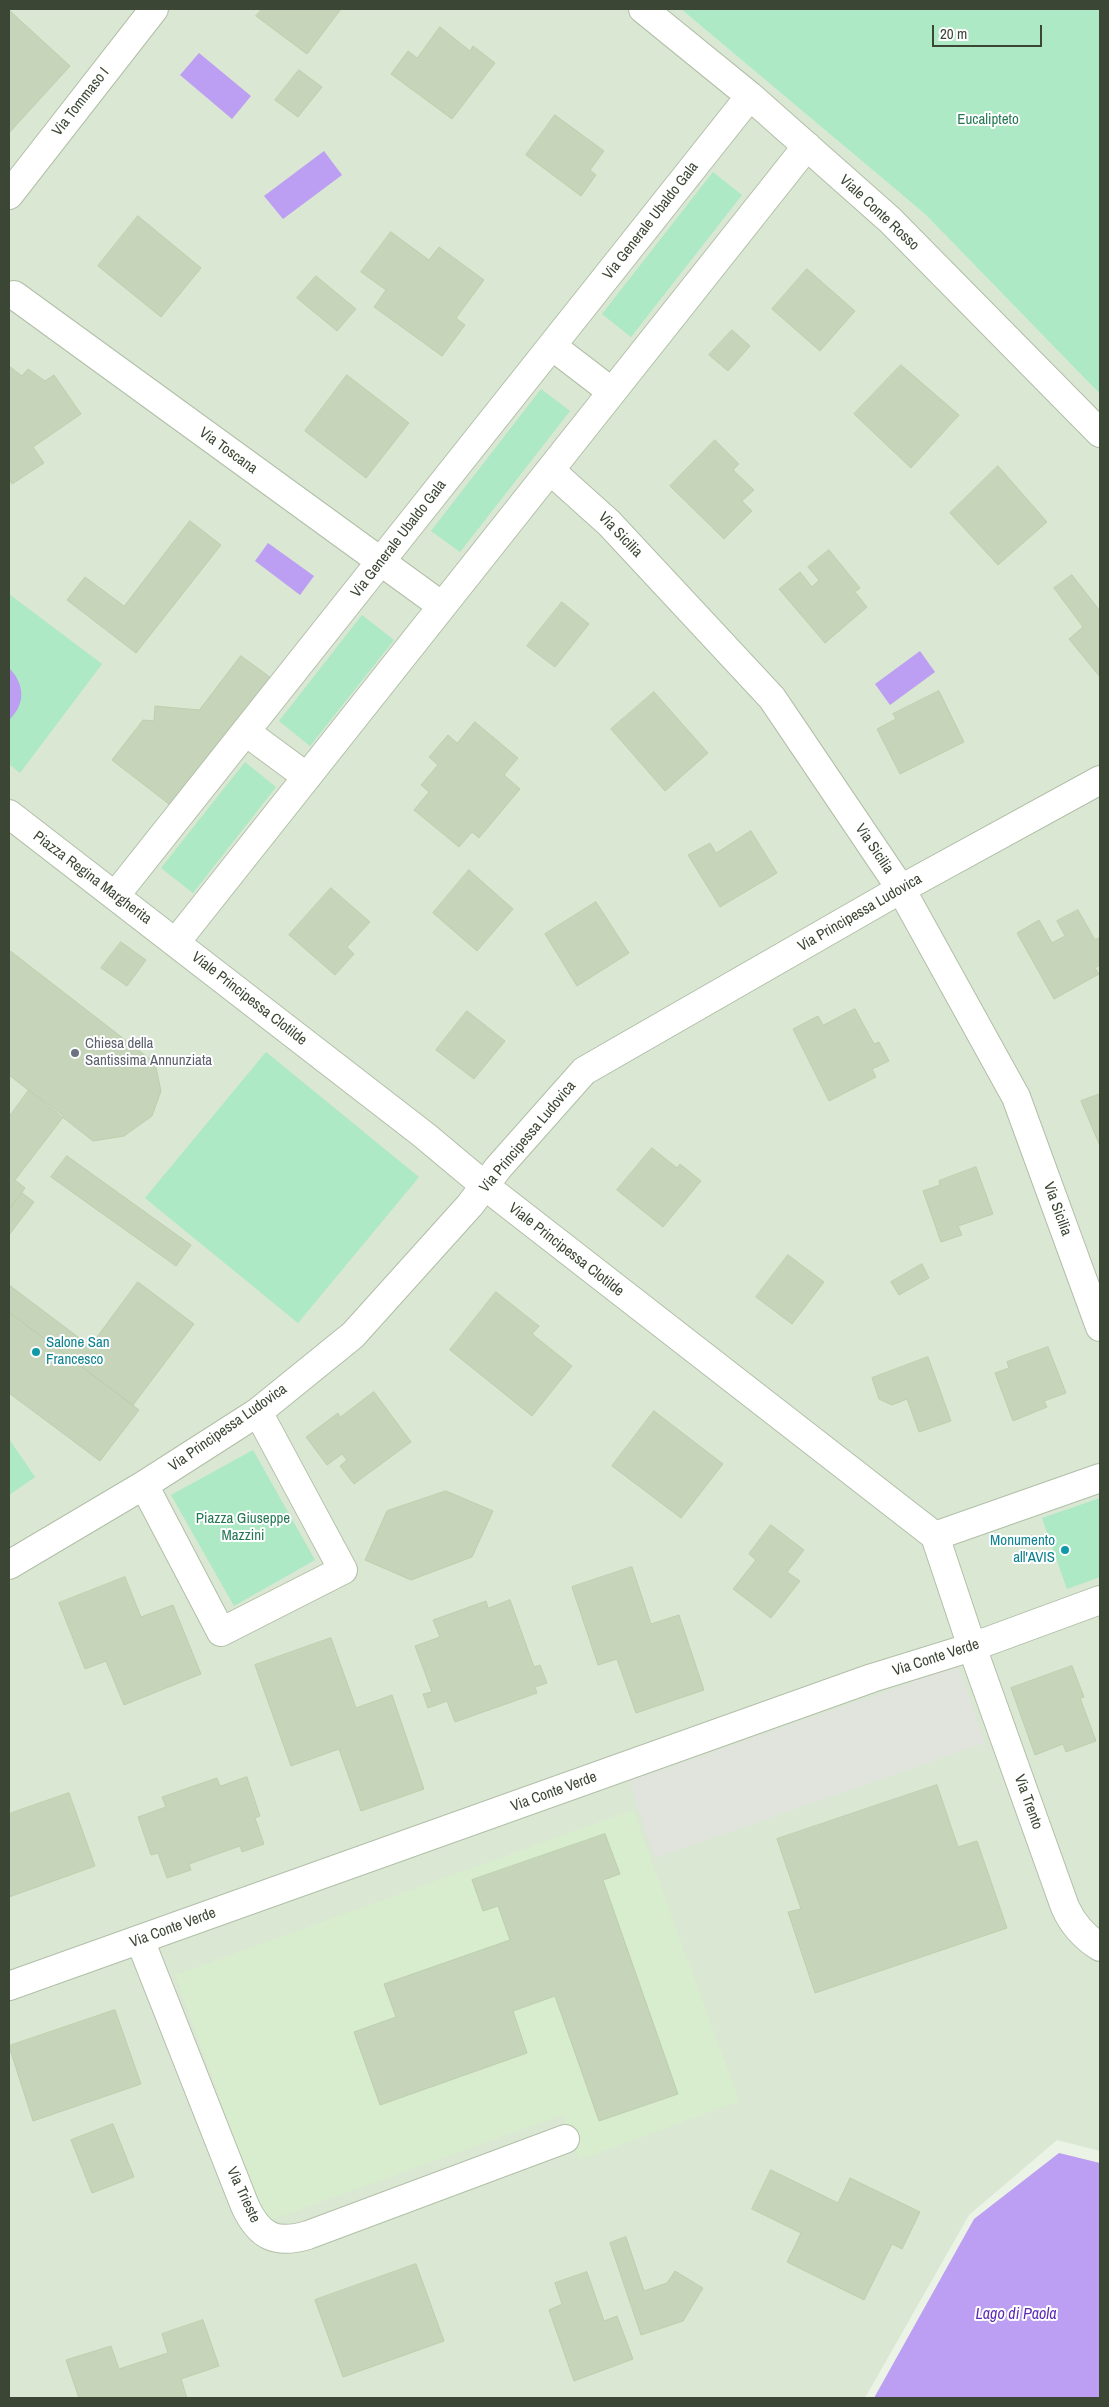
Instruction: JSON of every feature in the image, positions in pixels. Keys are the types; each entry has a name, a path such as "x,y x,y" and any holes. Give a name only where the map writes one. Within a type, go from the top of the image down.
{"street":[{"name":"Via Tommaso I","path":"9,194 154,9"},
{"name":"Viale Conte Rosso","path":"643,9 750,96 890,220 1100,433"},
{"name":"Via Generale Ubaldo Gala","path":"116,896 750,96"},
{"path":"176,942 807,146"},
{"name":"Via Toscana","path":"11,295 442,606"},
{"path":"552,346 612,392"},
{"name":"Via Sicilia","path":"550,470 609,523 772,698 901,888 1016,1097 1100,1327"},
{"path":"246,732 307,777"},
{"name":"Via Principessa Ludovica","path":"9,1566 144,1485 258,1412 352,1336 485,1186 498,1168 584,1070 901,888 1100,780"},
{"name":"Piazza Regina Margherita","path":"9,814 176,942"},
{"name":"Viale Principessa Clotilde","path":"176,942 424,1135 485,1186 935,1536"},
{"path":"144,1485 221,1632 343,1570 258,1412"},
{"path":"935,1536 1100,1478"},
{"name":"Via Trento","path":"935,1536 972,1647 1068,1914 1082,1934 1100,1946"},
{"name":"Via Conte Verde","path":"9,1986 872,1678 972,1647 1100,1600"},
{"name":"Via Trieste","path":"140,1940 244,2206 259,2229 266,2234 282,2239 308,2235 565,2139"}],"shaded area":[{"path":"9,9 681,9 925,214 1100,394 1100,2151 1057,2140 969,2215 865,2398 9,2398"},
{"path":"958,1666 985,1743 655,1858 629,1781"},
{"path":"633,1810 739,2101 579,2160 562,2115 265,2222 175,1975"}],"green space":[{"name":"Eucalipteto","path":"681,9 1100,9 1100,394 925,214"},
{"path":"713,172 742,195 631,337 602,314"},
{"path":"541,389 570,411 460,552 431,531"},
{"path":"9,594 102,664 20,773 9,764"},
{"path":"362,615 394,640 310,746 279,721"},
{"path":"245,762 276,787 193,893 161,868"},
{"path":"266,1052 419,1177 298,1323 145,1198"},
{"path":"9,1439 35,1477 9,1495"},
{"name":"Piazza Giuseppe Mazzini","path":"253,1450 315,1560 234,1606 171,1495"},
{"path":"1100,1498 1100,1577 1067,1589 1042,1518"}],"water":[{"path":"199,53 251,96 232,119 180,75"},
{"path":"324,151 342,175 283,219 264,196"},
{"path":"268,543 314,576 300,595 255,561"},
{"path":"920,651 935,672 890,705 875,684"},
{"path":"9,668 21,687 21,701 15,714 9,720"},
{"name":"Lago di Paola","path":"1059,2153 1100,2163 1100,2398 874,2398 974,2219"}],"building":[{"path":"262,9 341,9 307,54 256,16"},
{"path":"10,11 70,66 9,133 9,13"},
{"path":"440,27 470,51 473,46 495,63 452,119 391,74 408,51 417,58"},
{"path":"299,70 322,87 298,117 275,100"},
{"path":"555,115 604,151 590,170 596,175 581,196 526,155"},
{"path":"138,216 201,268 161,317 98,266"},
{"path":"391,232 429,260 439,247 484,280 456,318 465,325 442,356 374,307 386,290 361,272"},
{"path":"807,269 855,311 820,351 772,309"},
{"path":"316,276 356,309 337,331 297,298"},
{"path":"732,330 750,346 728,371 709,355"},
{"path":"901,365 959,415 911,468 854,414"},
{"path":"9,366 22,376 28,369 45,381 54,375 81,414 33,447 44,463 12,484 9,479"},
{"path":"347,375 409,423 366,478 305,431"},
{"path":"715,440 739,464 733,470 754,490 742,501 752,511 724,539 670,486"},
{"path":"998,466 1047,522 998,565 950,513"},
{"path":"190,521 221,545 136,653 67,600 85,577 124,606"},
{"path":"829,550 860,588 855,592 867,607 825,643 779,589 800,572 812,587 819,580 808,567"},
{"path":"1072,575 1100,611 1100,677 1069,639 1083,627 1054,588"},
{"path":"562,602 589,624 555,667 527,646"},
{"path":"241,656 274,680 174,808 112,760 143,720 154,721 155,706 199,710"},
{"path":"939,691 964,742 900,774 877,729 896,719 893,714"},
{"path":"654,692 708,753 665,791 611,729"},
{"path":"475,722 518,758 504,775 520,789 479,838 472,832 459,847 414,810 429,792 421,785 438,765 429,757 448,735 457,743"},
{"path":"751,831 777,873 720,907 688,855 710,843 716,853"},
{"path":"469,870 513,909 477,951 433,913"},
{"path":"331,888 370,922 347,947 354,954 335,975 289,935"},
{"path":"596,902 629,953 577,986 545,934"},
{"path":"1078,910 1095,940 1100,937 1100,965 1095,968 1099,974 1054,999 1017,933 1039,920 1052,943 1065,936 1057,921"},
{"path":"121,942 146,960 127,986 101,968"},
{"name":"Chiesa della Santissima Annunziata","path":"9,950 155,1063 161,1091 152,1116 124,1136 93,1141 9,1075"},
{"path":"855,1009 874,1044 879,1042 889,1061 872,1069 876,1077 829,1101 793,1029 818,1016 823,1025"},
{"path":"467,1011 505,1041 474,1079 436,1050"},
{"path":"29,1090 64,1116 15,1180 25,1188 9,1210 9,1117"},
{"path":"1100,1094 1100,1146 1081,1101"},
{"path":"652,1148 677,1168 680,1164 701,1181 663,1227 617,1190"},
{"path":"67,1156 191,1245 176,1266 51,1177"},
{"path":"976,1167 993,1214 958,1226 962,1235 941,1242 923,1191 940,1185 939,1181"},
{"path":"22,1193 34,1202 9,1235 9,1210"},
{"path":"788,1255 824,1282 792,1324 756,1297"},
{"path":"922,1264 929,1278 899,1295 891,1282"},
{"path":"138,1282 194,1324 133,1405 9,1312 9,1285 90,1346"},
{"path":"496,1292 539,1326 532,1334 572,1366 532,1416 450,1350"},
{"name":"Salone San Francesco","path":"9,1312 139,1410 100,1461 9,1393"},
{"path":"1048,1347 1066,1393 1044,1401 1047,1407 1013,1421 995,1373 1009,1368 1007,1362"},
{"path":"928,1357 951,1421 919,1432 907,1399 892,1405 879,1399 872,1378"},
{"path":"374,1392 411,1442 354,1484 340,1466 347,1460 342,1454 327,1465 306,1437 338,1413 340,1417"},
{"path":"654,1411 723,1464 681,1518 612,1466"},
{"path":"446,1491 493,1511 472,1557 411,1580 365,1560 387,1511"},
{"path":"771,1525 804,1550 787,1572 800,1581 771,1618 733,1589 756,1560 749,1554"},
{"path":"632,1567 651,1624 679,1615 704,1690 636,1713 617,1659 598,1665 572,1587"},
{"path":"125,1577 141,1617 173,1605 201,1674 124,1705 106,1661 85,1669 59,1603"},
{"path":"510,1600 534,1667 540,1665 547,1683 535,1687 537,1693 455,1722 447,1701 428,1708 423,1694 432,1692 415,1646 440,1637 433,1620 486,1601 488,1608"},
{"path":"331,1638 356,1708 392,1695 424,1789 361,1811 339,1749 291,1766 255,1665"},
{"path":"1072,1666 1084,1697 1080,1698 1096,1741 1066,1752 1063,1744 1035,1755 1011,1688"},
{"path":"247,1777 260,1816 255,1818 264,1844 242,1852 240,1846 189,1864 191,1870 167,1878 158,1853 151,1855 138,1817 166,1807 162,1797 217,1778 220,1786"},
{"path":"937,1785 958,1847 977,1841 1007,1928 815,1993 788,1912 801,1909 777,1839"},
{"path":"69,1793 95,1866 9,1897 9,1814"},
{"path":"605,1834 620,1874 603,1880 678,2094 599,2121 555,1996 513,2011 527,2053 380,2105 354,2032 396,2017 384,1984 510,1940 498,1906 483,1911 472,1880"},
{"path":"115,2010 141,2084 33,2121 9,2046"},
{"path":"113,2124 134,2177 92,2193 71,2140"},
{"path":"771,2170 838,2203 850,2178 920,2212 902,2249 892,2244 864,2300 787,2262 801,2233 752,2209"},
{"path":"626,2237 644,2291 667,2283 675,2271 703,2288 683,2321 641,2335 610,2243"},
{"path":"416,2264 444,2341 343,2377 315,2300"},
{"path":"587,2272 604,2321 617,2316 633,2359 574,2381 549,2310 562,2304 555,2283"},
{"path":"203,2320 219,2366 181,2379 187,2398 79,2398 66,2360 111,2346 119,2369 168,2353 162,2334"}],"place":[{"name":"Chiesa della Santissima Annunziata","path":"75,1053"},
{"name":"Salone San Francesco","path":"36,1352"},
{"name":"Monumento all'AVIS","path":"1065,1550"}]}
